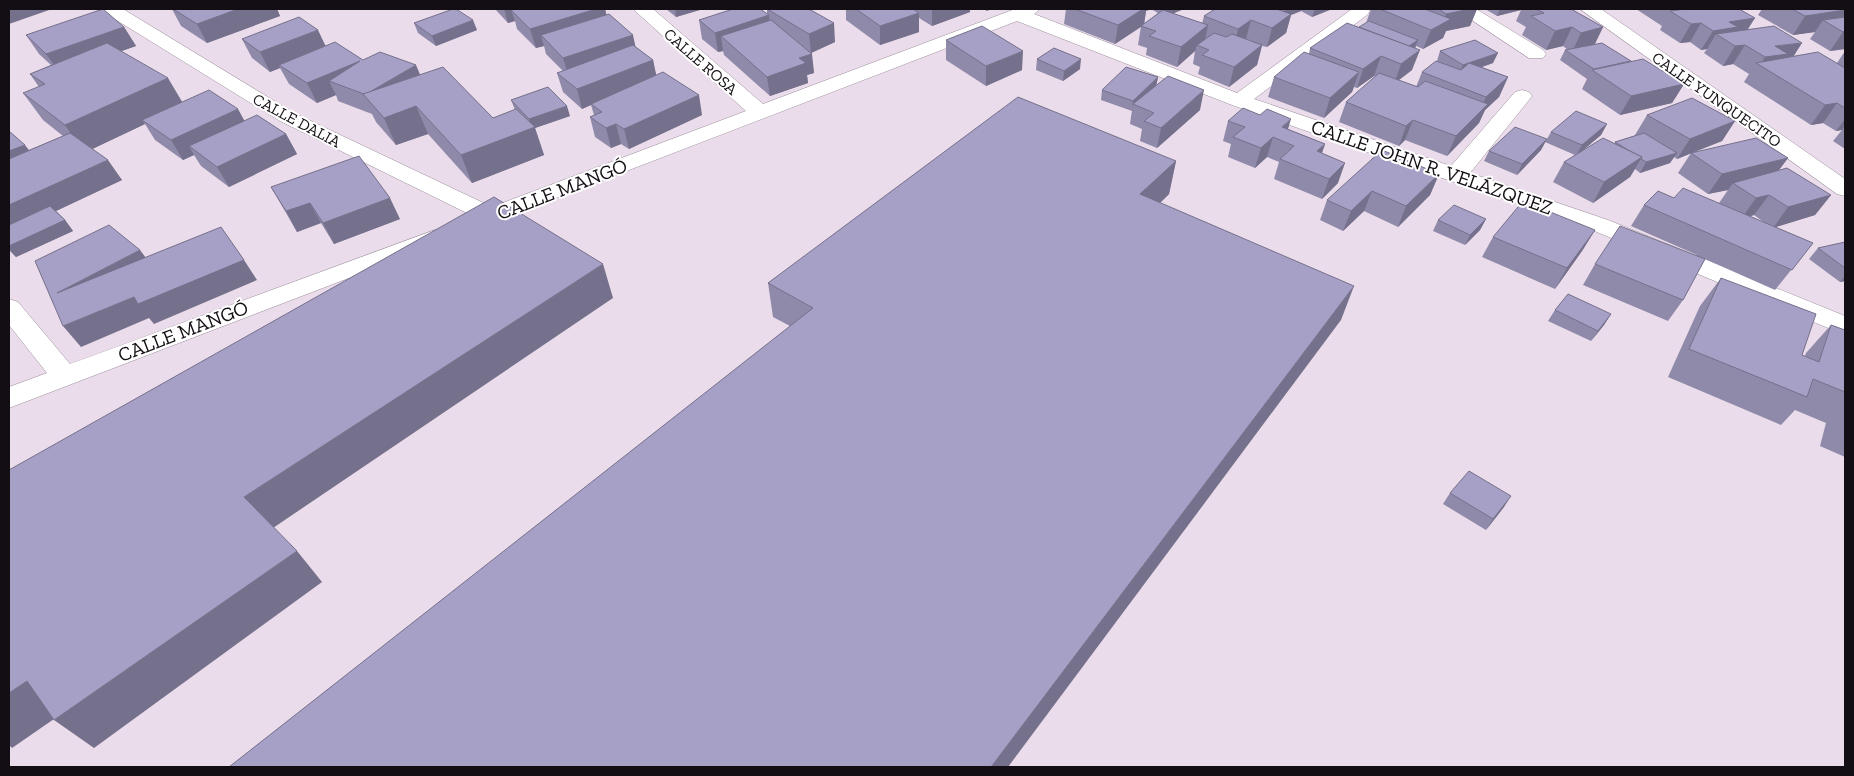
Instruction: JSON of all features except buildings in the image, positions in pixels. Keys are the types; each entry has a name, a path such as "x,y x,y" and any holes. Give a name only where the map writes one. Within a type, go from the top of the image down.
{"street":[{"name":"CALLE DALIA","path":"111,9 287,117 491,216"},
{"name":"CALLE ROSA","path":"642,9 761,113"},
{"path":"1464,9 1536,54"},
{"name":"CALLE YUNQUECITO","path":"1590,9 1845,189"},
{"path":"1239,101 1361,11"},
{"name":"CALLE MANGÓ","path":"9,398 1024,12"},
{"name":"CALLE JOHN R. VELÁZQUEZ","path":"1024,12 1239,101 1600,225 1845,326"},
{"path":"1456,175 1522,96"},
{"path":"9,308 64,376"}]}
